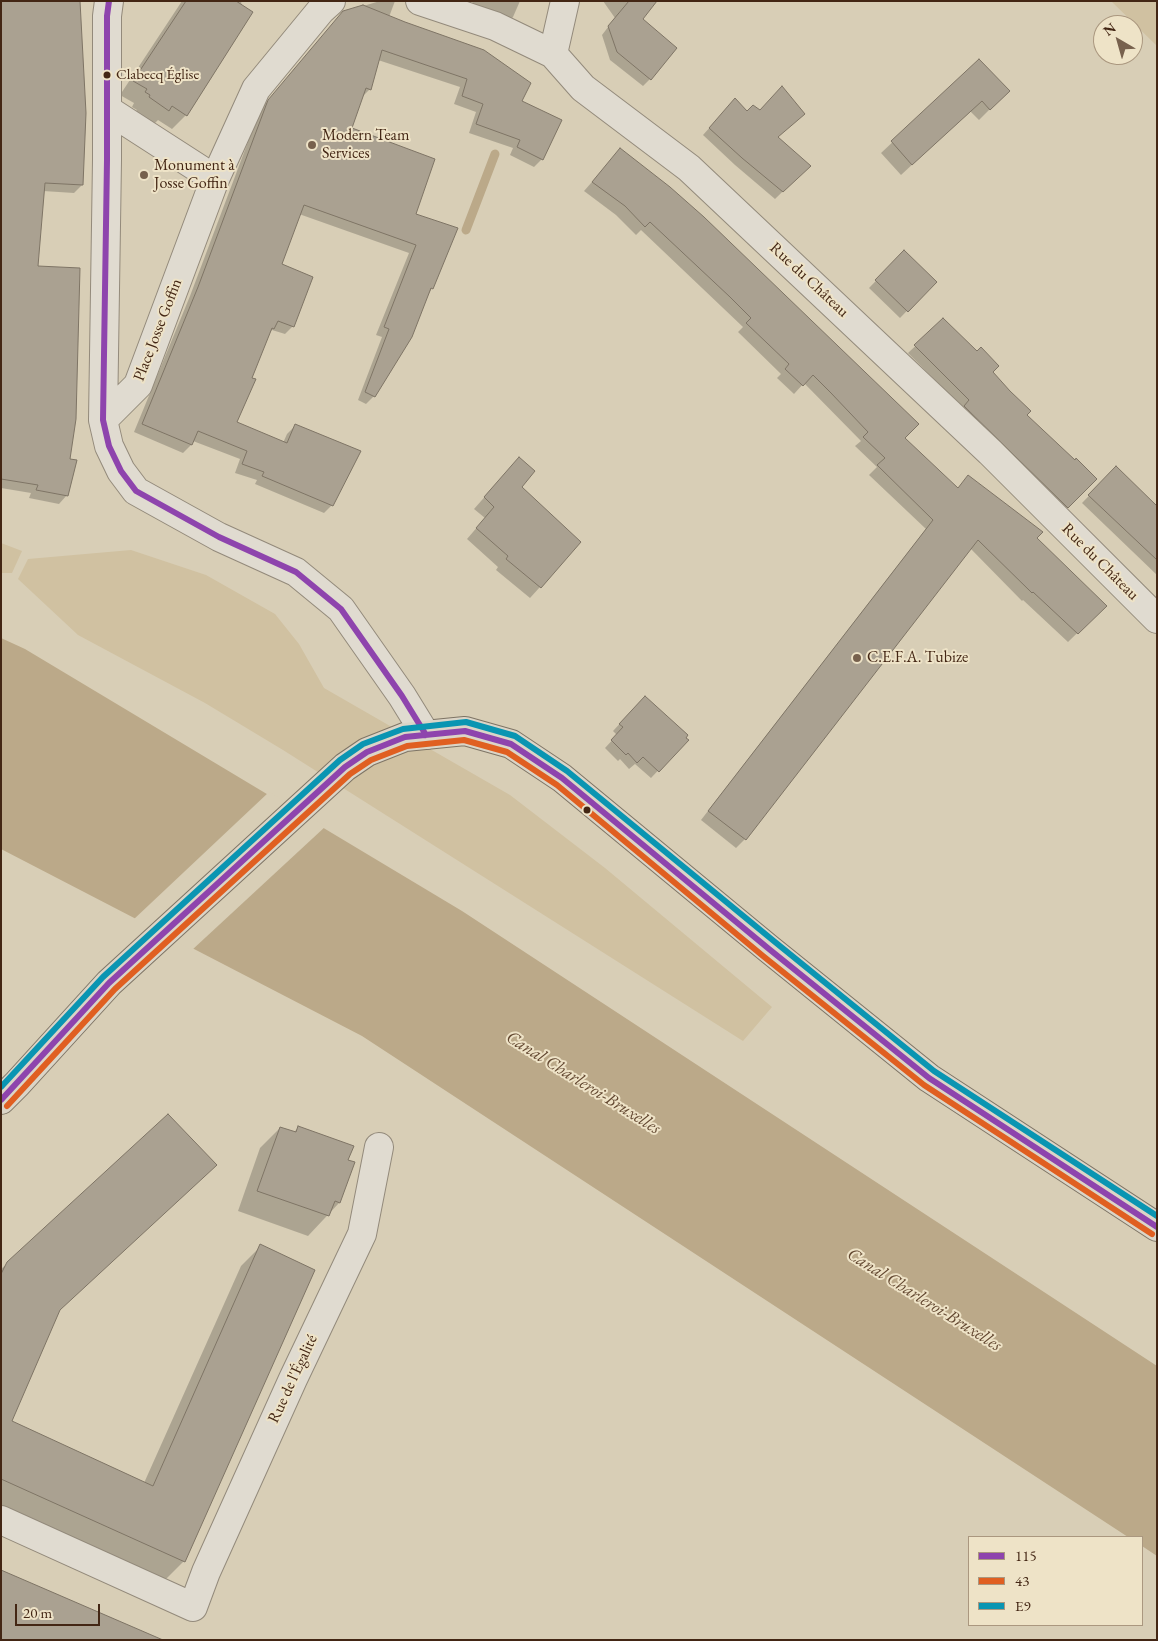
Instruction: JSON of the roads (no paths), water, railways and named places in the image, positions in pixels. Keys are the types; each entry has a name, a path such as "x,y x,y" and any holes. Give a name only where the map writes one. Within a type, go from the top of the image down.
{"main road":[{"path":"1,1100 110,983 345,767 367,752 405,737 465,731 511,744 562,778 929,1078 1157,1227"}],"street":[{"path":"109,1 103,420 117,463 136,491 219,537 296,572 341,609 402,696 426,735"},
{"name":"Place Josse Goffin","path":"103,420 138,385 215,179 256,89 331,1"},
{"name":"Rue du Château","path":"420,1 494,26 553,54 583,88 689,168 990,452 1157,619"},
{"path":"553,54 565,1"},
{"path":"108,110 215,179"},
{"name":"Rue de l'Égalité","path":"1,1520 193,1607 206,1572 289,1388 362,1234 378,1147"}],"water":[{"name":"Canal Charleroi-Bruxelles","path":"1,638 25,649 462,911 1157,1366 1157,1556 1143,1547 1143,1536 1126,1536 362,1036 1,849"}],"waterway":[{"path":"466,230 495,154"}],"place":[{"name":"Clabecq Église","path":"107,75"},
{"name":"Modern Team Services","path":"312,145"},
{"name":"Monument à Josse Goffin","path":"144,175"},
{"name":"C.E.F.A. Tubize","path":"857,658"}]}
